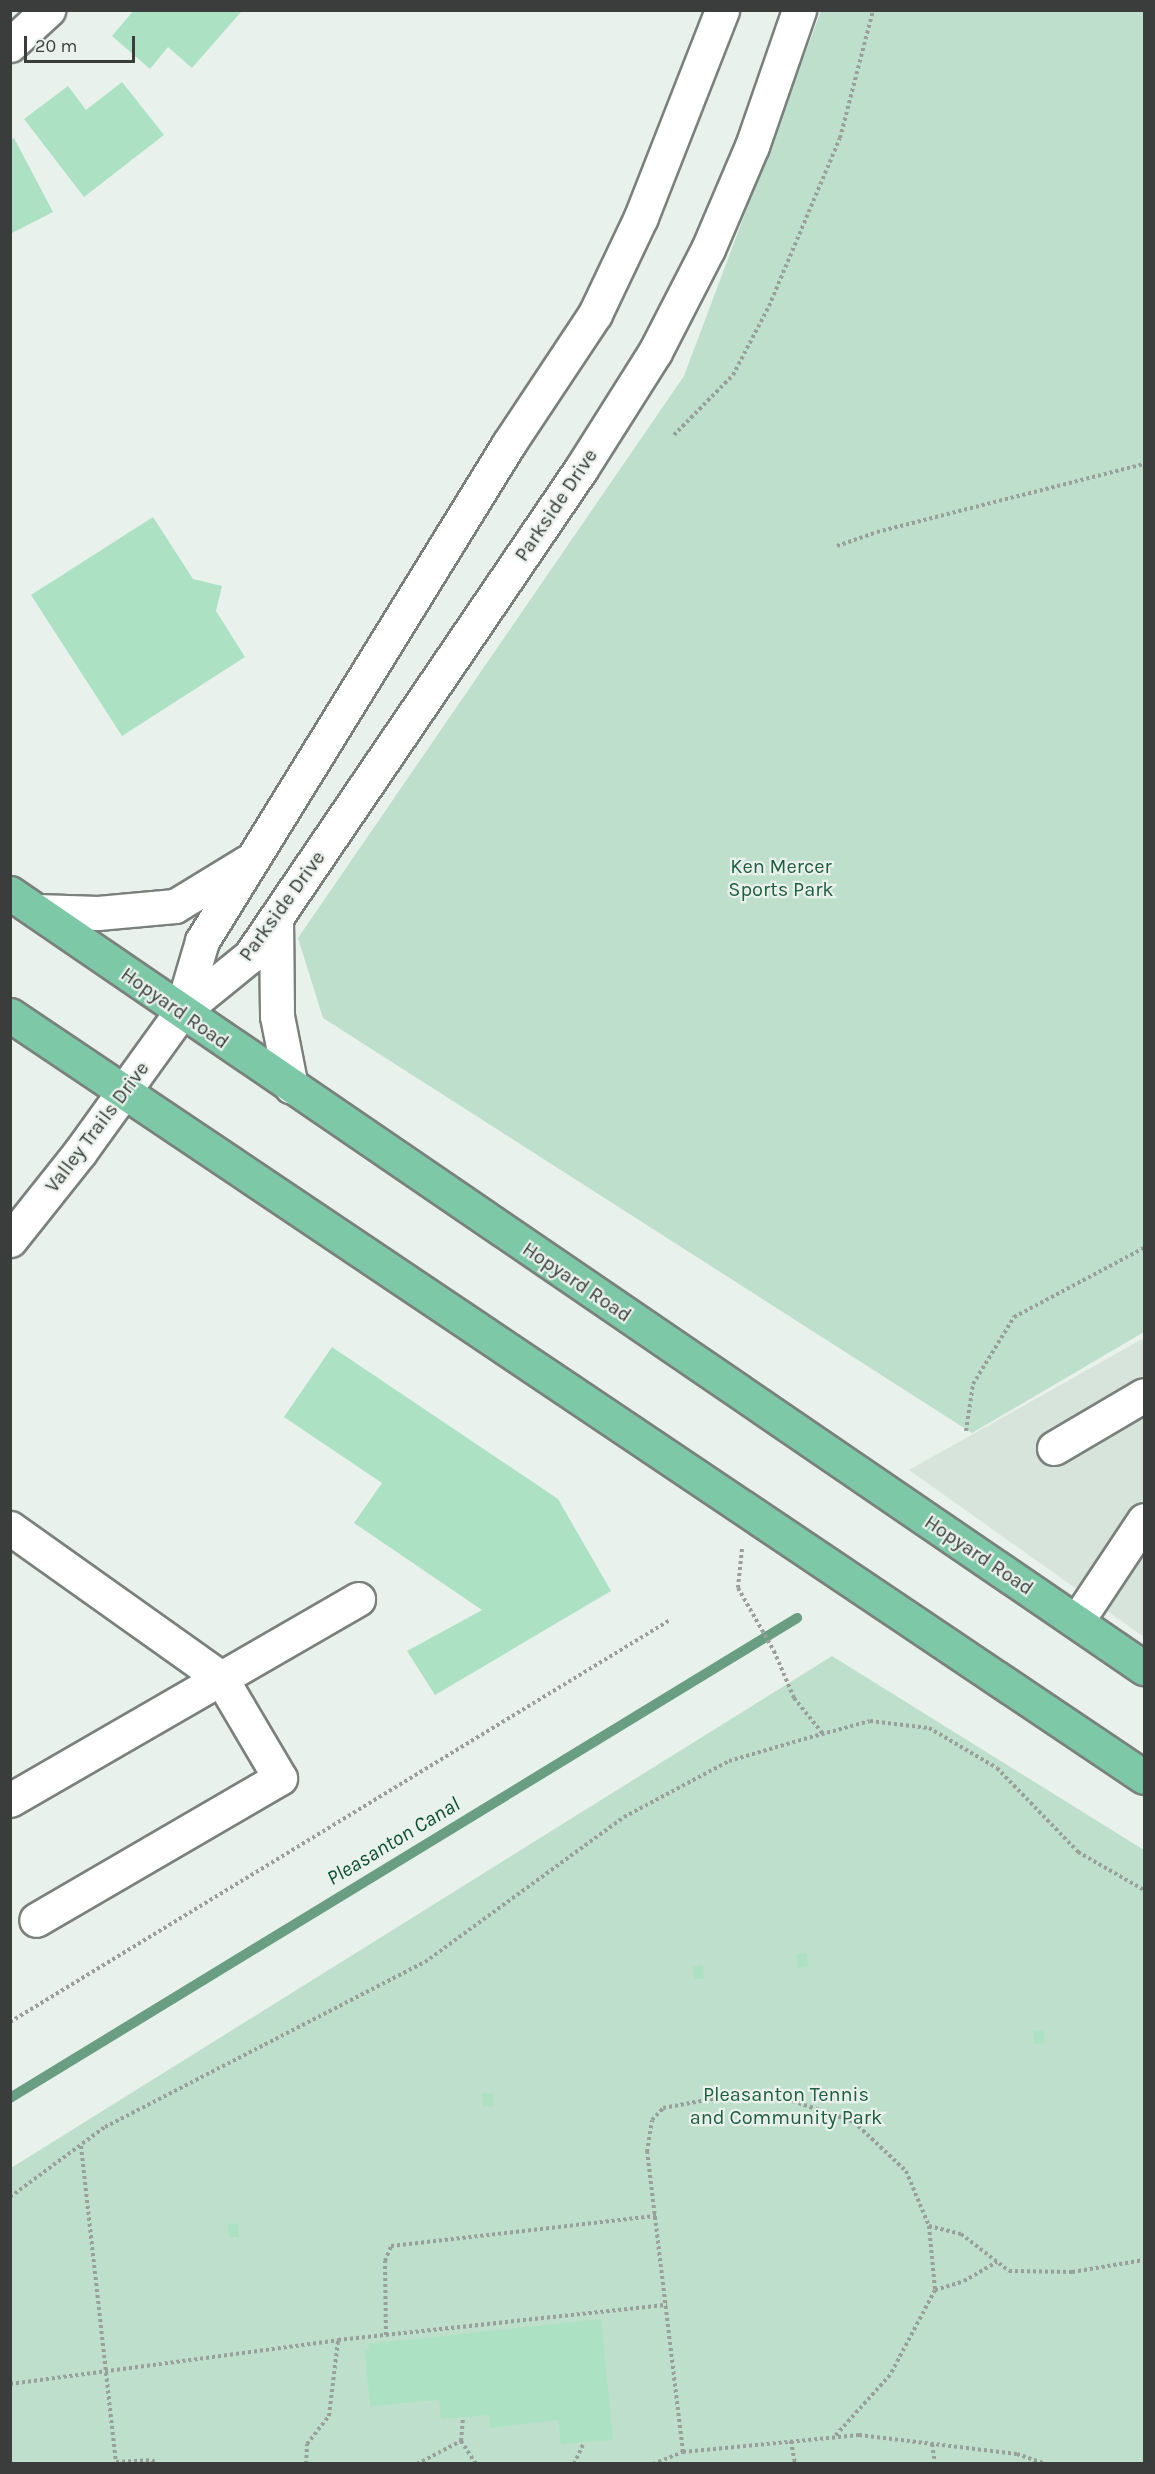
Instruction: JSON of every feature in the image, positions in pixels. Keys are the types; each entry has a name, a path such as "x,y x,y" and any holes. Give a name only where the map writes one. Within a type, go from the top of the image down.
{"main road":[{"name":"Hopyard Road","path":"24,902 181,1012 1144,1668"},
{"path":"10,1015 1144,1777"}],"street":[{"path":"10,45 48,10"},
{"path":"181,1012 202,940 508,446 595,314 641,217 722,10"},
{"name":"Parkside Drive","path":"181,1012 250,956 581,469 655,352 730,198 799,10"},
{"path":"24,902 98,913 175,906 254,858"},
{"path":"276,918 278,1017 291,1087"},
{"name":"Valley Trails Drive","path":"10,1240 181,1012"},
{"path":"1054,1448 1144,1395"},
{"path":"1077,1622 1144,1520"},
{"path":"10,1528 221,1678 279,1778 36,1920"},
{"path":"10,1800 358,1599"}],"path":[{"path":"674,435 733,375 769,306 840,138 873,10"},
{"path":"837,546 877,532 1144,464"},
{"path":"966,1431 973,1384 1014,1317 1144,1248"},
{"path":"738,1587 774,1651 794,1698 823,1734"},
{"path":"10,2022 670,1620"},
{"path":"10,2197 105,2127 425,1962 624,1817 729,1761 870,1721 929,1728 997,1768 1078,1852 1144,1890"},
{"path":"683,2452 647,2152 652,2120 663,2108 717,2098 787,2099 854,2122 906,2171 929,2226 935,2290 890,2375 834,2437"},
{"path":"81,2146 116,2463 152,2460 157,2463"},
{"path":"386,2335 385,2261 391,2246 656,2216"},
{"path":"929,2226 961,2234 1009,2271 1072,2272 1144,2260"},
{"path":"935,2290 964,2281 997,2262"},
{"path":"10,2384 106,2373 338,2340 667,2305"},
{"path":"306,2463 307,2444 329,2416 338,2340"},
{"path":"463,2417 461,2441 476,2463"},
{"path":"653,2463 683,2452 859,2435 1017,2454 1046,2463"},
{"path":"417,2463 461,2441"},
{"path":"791,2441 795,2463"},
{"path":"574,2463 584,2443"},
{"path":"932,2444 935,2463"}],"shaded area":[{"path":"1144,1338 1144,1637 909,1470"}],"green space":[{"name":"Ken Mercer Sports Park","path":"821,11 1144,11 1144,1332 972,1433 323,1018 298,938 684,376"},
{"name":"Pleasanton Tennis and Community Park","path":"832,1656 1144,1850 1144,2463 11,2464 11,2168"}],"building":[{"path":"134,10 239,10 241,12 192,68 168,47 150,69 112,36"},
{"path":"122,82 164,135 84,197 24,119 68,86 86,110"},
{"path":"14,138 53,212 10,234 10,140"},
{"path":"153,517 193,579 222,586 216,611 245,657 122,736 31,595"},
{"path":"332,1347 558,1499 611,1591 435,1695 407,1651 482,1610 354,1523 382,1483 284,1417"},
{"path":"807,1953 808,1966 798,1968 797,1954"},
{"path":"703,1965 704,1979 695,1979 693,1966"},
{"path":"1043,2030 1045,2043 1035,2044 1033,2031"},
{"path":"482,2093 493,2093 494,2106 483,2107"},
{"path":"238,2223 239,2237 229,2237 228,2225"},
{"path":"601,2319 613,2440 561,2444 558,2420 490,2428 489,2415 441,2419 439,2400 370,2406 365,2351 369,2350 368,2344"}],"waterway":[{"name":"Pleasanton Canal","path":"10,2098 797,1618"}]}
